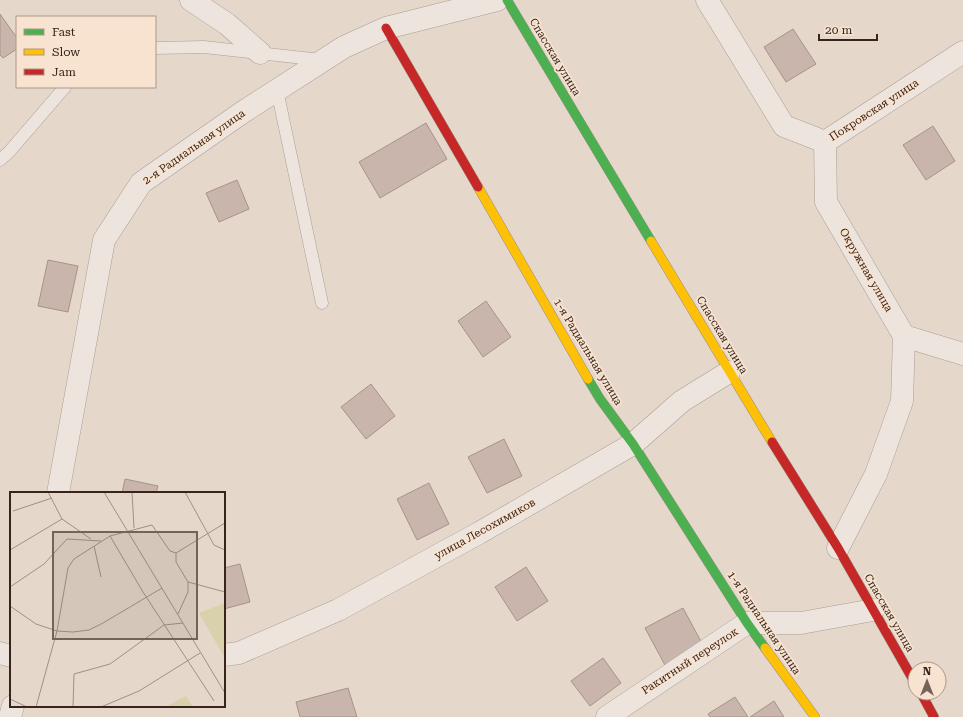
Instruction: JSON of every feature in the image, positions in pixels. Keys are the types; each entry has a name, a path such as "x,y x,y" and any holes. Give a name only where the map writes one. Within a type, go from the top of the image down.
{"street":[{"path":"190,0 227,24 260,53"},
{"name":"2-я Радиальная улица","path":"58,492 104,240 141,183 277,90 344,47 386,28 497,0"},
{"name":"Спасская улица","path":"507,0 729,372 838,548 907,669"},
{"name":"Покровская улица","path":"707,0 784,126 825,142 963,52"},
{"name":"1-я Радиальная улица","path":"386,28 600,400 633,444 747,623 815,717"},
{"name":"Окружная улица","path":"825,142 826,202 904,336"},
{"path":"838,548 876,474 902,401 904,336 963,354"},
{"name":"улица Лесохимиков","path":"225,655 239,653 338,610 479,534 633,444 682,401 729,372"},
{"name":"Ракитный переулок","path":"607,717 747,623 801,623 873,610"},
{"path":"0,653 10,656"},
{"path":"925,701 934,717"},
{"path":"10,717 13,707"}],"lane":[{"path":"156,48 204,47 324,60"},
{"path":"0,160 9,152 63,88"},
{"path":"277,90 322,303"}],"building":[{"path":"0,14 16,37 16,50 3,58 0,55"},
{"path":"793,29 816,64 786,82 764,47"},
{"path":"426,123 447,159 380,198 359,162"},
{"path":"933,126 955,161 926,180 903,145"},
{"path":"237,180 249,209 219,222 206,193"},
{"path":"48,260 78,266 68,312 38,306"},
{"path":"486,301 511,337 483,357 458,321"},
{"path":"371,384 395,416 366,439 341,407"},
{"path":"504,439 522,476 487,493 468,457"},
{"path":"125,479 158,486 156,492 122,492"},
{"path":"429,483 449,524 417,540 397,499"},
{"path":"240,564 250,602 225,609 225,568"},
{"path":"526,567 548,601 517,621 495,587"},
{"path":"683,608 704,647 666,667 645,628"},
{"path":"603,658 621,683 590,706 571,681"},
{"path":"348,688 357,717 300,717 296,702"},
{"path":"735,697 748,717 710,717 708,714"},
{"path":"774,701 784,717 750,717"}],"traffic: fast":[{"path":"507,0 651,241"},
{"path":"588,379 600,399 633,444 747,623 765,648"}],"traffic: slow":[{"path":"478,187 588,379"},
{"path":"651,241 772,442"},
{"path":"765,648 815,717"}],"traffic: jam":[{"path":"386,28 478,187"},
{"path":"772,442 838,548 907,669"},
{"path":"925,701 934,717"}]}
